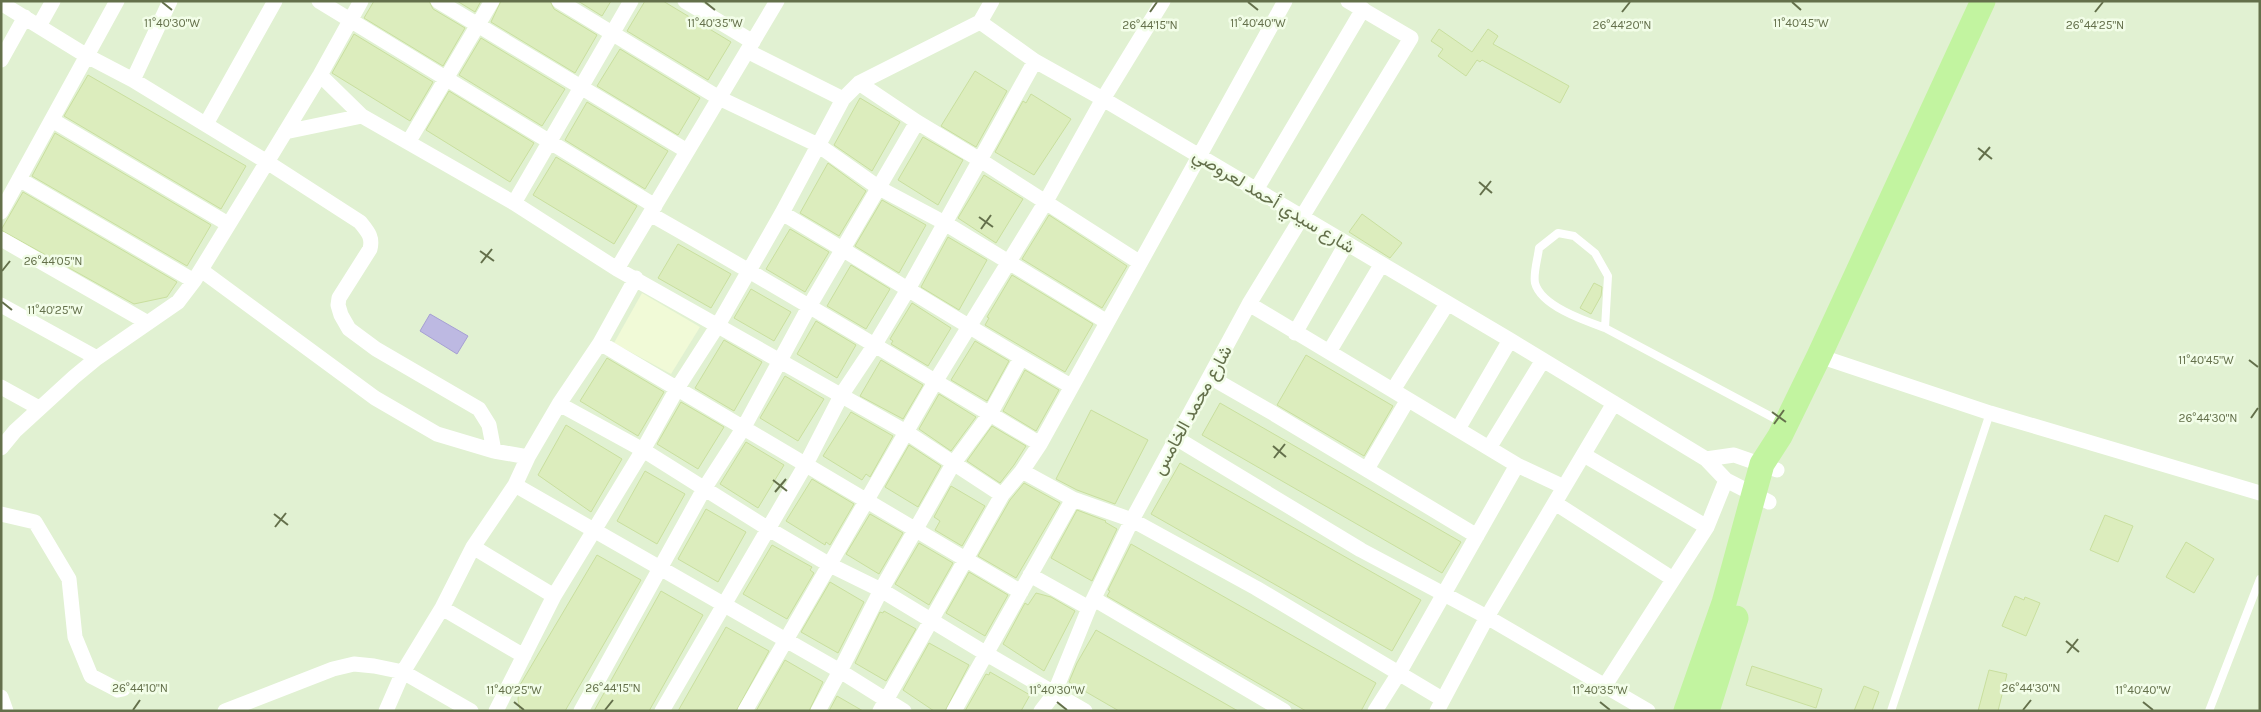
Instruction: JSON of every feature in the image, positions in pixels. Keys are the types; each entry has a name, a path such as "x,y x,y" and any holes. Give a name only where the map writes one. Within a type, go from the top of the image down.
{"main road":[{"path":"1707,711 1769,467 1783,431 1983,1"},
{"path":"1686,711 1761,499"}],"street":[{"path":"39,26 53,1"},
{"path":"1,212 117,1"},
{"path":"134,80 170,1"},
{"path":"206,124 275,1"},
{"path":"319,1 550,142 749,270 1040,444"},
{"path":"1,448 39,408 96,358 178,302 197,276 320,75 361,1"},
{"path":"438,1 688,151"},
{"path":"409,142 492,1"},
{"path":"559,1 720,98 818,145 879,188 944,222 1107,322"},
{"path":"514,203 631,1"},
{"path":"685,1 750,47 844,99"},
{"path":"617,269 777,1"},
{"path":"496,711 554,596 643,450 678,387 718,325 844,99 860,83 980,22 992,1"},
{"path":"745,711 935,382 970,327 1008,260 1045,203 1103,99 1164,1"},
{"path":"883,706 1002,495 1022,471 1040,444 1070,386 1285,1"},
{"path":"1256,190 1363,9 1348,1"},
{"path":"1,3 87,56 134,80 360,222 370,234 372,241 370,249 339,298 338,304 341,314 349,329 376,349 479,409 489,425 494,451"},
{"name":"شارع محمد الخامس","path":"1041,711 1054,694 1092,603 1132,520 1249,304 1411,38 1363,9"},
{"path":"1,60 25,18"},
{"name":"شارع سيدي أحمد لعروصي","path":"980,22 1035,61 1301,216 1706,459 1726,480 1761,499"},
{"path":"662,711 766,528 806,464 842,394 874,346 907,290 1035,61"},
{"path":"320,75 362,116 514,203 617,269 636,278 780,362 842,394 906,432 1002,495"},
{"path":"860,83 917,122 1139,262"},
{"path":"284,132 362,116"},
{"path":"52,120 228,224"},
{"path":"581,711 704,489 744,427 810,305 917,122"},
{"path":"20,179 197,276 375,398 438,434 494,451 528,457"},
{"path":"782,213 907,290 1070,386"},
{"path":"1,239 148,323"},
{"path":"1295,333 1346,244"},
{"path":"1329,352 1381,265"},
{"path":"386,711 403,672 442,608 473,547 515,485 528,457 559,404 600,343 636,278"},
{"path":"1249,304 1517,466 1564,487"},
{"path":"1394,390 1447,304"},
{"path":"1,305 96,358"},
{"path":"1458,429 1510,340"},
{"path":"600,343 678,387 1021,592"},
{"path":"1819,356 1990,413 2260,493"},
{"path":"818,711 840,672 881,590 953,464 990,414 1021,358"},
{"path":"1489,448 1543,360"},
{"path":"1210,378 1367,469 1477,536"},
{"path":"1,387 39,408"},
{"path":"1367,469 1407,401"},
{"path":"1022,471 1074,499 1132,520 1256,588 1399,673 1439,705 1487,617 1614,403"},
{"path":"559,404 643,450 766,528 830,565 881,590 985,654 1085,711"},
{"path":"1176,438 1361,550 1487,617 1648,711"},
{"path":"1584,455 1707,527"},
{"path":"1706,459 1734,455 1769,467"},
{"path":"1375,711 1399,673 1517,466"},
{"path":"1604,687 1707,527 1726,480"},
{"path":"515,485 840,672 883,706 904,711"},
{"path":"954,711 1074,499"},
{"path":"1555,503 1673,579"},
{"path":"1,514 35,522 69,579 75,637 91,676 118,690 123,689"},
{"path":"473,547 554,596"},
{"path":"1030,575 1092,603 1284,711"},
{"path":"442,608 524,656"},
{"path":"224,711 333,668 354,664 403,672 471,711"},
{"path":"1,697 6,711"}],"lane":[{"path":"1605,328 1608,276 1595,253 1574,236 1558,233 1539,248 1535,282 1544,297 1574,317 1605,328 1783,431"},
{"path":"1891,711 1990,413"},
{"path":"2209,711 2260,579"}],"shaded area":[{"path":"1,1 2260,1 2260,711 1,711"},
{"path":"642,293 700,327 671,374 614,343"},
{"path":"430,314 468,336 457,354 420,331"}],"building":[{"path":"374,1 429,1 433,9 465,28 443,66 364,18"},
{"path":"457,1 481,1 475,12"},
{"path":"501,1 550,1 554,9 597,35 575,73 491,22"},
{"path":"578,1 611,1 602,16"},
{"path":"645,1 663,1 731,42 708,80 627,31"},
{"path":"1439,29 1472,52 1488,29 1498,36 1493,44 1569,86 1560,103 1482,60 1480,62 1477,60 1466,76 1438,56 1443,49 1431,41"},
{"path":"354,34 433,82 410,121 332,73"},
{"path":"481,38 565,89 542,126 459,75"},
{"path":"620,49 700,98 678,135 597,86"},
{"path":"975,71 1007,91 976,147 941,126"},
{"path":"88,75 246,166 221,209 64,116"},
{"path":"449,91 534,143 510,182 426,130"},
{"path":"1031,94 1071,119 1034,175 995,152 1023,101 1026,103"},
{"path":"860,98 900,122 872,171 834,145"},
{"path":"587,102 668,151 645,189 565,140"},
{"path":"55,133 211,225 187,266 32,176"},
{"path":"923,137 963,160 938,205 898,180"},
{"path":"556,157 637,206 614,244 533,195"},
{"path":"828,163 866,191 839,236 800,213"},
{"path":"984,175 1023,199 996,243 958,218"},
{"path":"23,192 177,282 167,297 134,304 1,230"},
{"path":"882,200 926,225 899,273 855,246"},
{"path":"1362,214 1402,243 1390,258 1349,232"},
{"path":"1049,215 1127,266 1102,308 1022,259"},
{"path":"790,229 829,252 805,292 766,269"},
{"path":"948,237 987,260 959,310 921,287"},
{"path":"678,244 731,274 711,308 658,278"},
{"path":"851,265 890,289 866,329 827,306"},
{"path":"1012,275 1093,324 1065,372 985,325 989,318 987,317"},
{"path":"1594,283 1602,287 1601,296 1591,314 1580,308"},
{"path":"751,289 791,312 774,341 734,318"},
{"path":"912,303 951,328 928,366 891,344 893,341 890,339"},
{"path":"816,321 856,345 837,378 797,354"},
{"path":"724,340 762,362 734,411 695,388"},
{"path":"975,341 1009,361 987,401 951,380"},
{"path":"1306,355 1393,406 1364,456 1277,405"},
{"path":"607,358 664,392 638,436 580,401"},
{"path":"881,360 923,385 903,419 860,396"},
{"path":"1025,370 1059,390 1036,431 1003,411"},
{"path":"785,376 824,399 798,441 760,418"},
{"path":"939,394 976,417 951,451 919,429"},
{"path":"681,402 724,427 698,469 657,444"},
{"path":"1220,403 1461,542 1442,573 1202,435"},
{"path":"1091,410 1148,440 1115,504 1077,490 1056,479"},
{"path":"851,412 893,436 870,477 866,474 862,480 823,456"},
{"path":"566,425 622,459 591,512 538,475"},
{"path":"992,426 1026,446 1000,483 967,461"},
{"path":"746,442 784,465 758,508 720,484"},
{"path":"909,445 941,466 918,507 885,487"},
{"path":"1180,463 1421,600 1392,651 1151,514"},
{"path":"645,471 685,494 657,544 617,521"},
{"path":"812,479 854,504 830,545 826,542 825,545 786,521"},
{"path":"1024,483 1060,503 1016,578 978,556 1010,500"},
{"path":"951,486 985,506 962,546 935,530 940,521 934,517"},
{"path":"706,509 746,532 718,582 678,559"},
{"path":"1077,510 1106,521 1117,529 1092,581 1051,558"},
{"path":"870,514 903,533 879,574 846,554"},
{"path":"2105,515 2133,526 2118,562 2090,550"},
{"path":"2186,542 2214,559 2194,593 2166,577"},
{"path":"919,543 953,563 929,605 895,584"},
{"path":"1131,544 1376,683 1361,711 1306,711 1107,596 1110,591 1108,590"},
{"path":"772,545 812,567 810,570 814,573 787,619 743,594"},
{"path":"597,555 641,580 565,711 520,711 518,699 520,685"},
{"path":"969,572 1008,595 985,636 946,613"},
{"path":"830,582 864,602 838,653 801,632"},
{"path":"661,591 703,615 649,711 594,711"},
{"path":"1036,593 1051,597 1075,611 1044,671 1003,644 1025,603 1028,605"},
{"path":"2015,596 2024,600 2025,597 2040,603 2026,636 2002,626"},
{"path":"884,611 916,629 886,681 855,663 880,612 883,613"},
{"path":"726,627 769,651 736,711 678,711"},
{"path":"1096,630 1238,711 1119,711 1069,682 1077,663"},
{"path":"929,643 969,665 945,711 934,711 903,690"},
{"path":"785,660 823,682 809,711 756,711"},
{"path":"1752,666 1822,689 1816,708 1746,685"},
{"path":"1989,670 2007,674 1998,711 1978,711"},
{"path":"990,672 1030,695 1021,711 965,711 986,674 989,675"},
{"path":"1864,686 1879,692 1872,711 1854,711"},
{"path":"837,696 863,711 829,711"}]}
